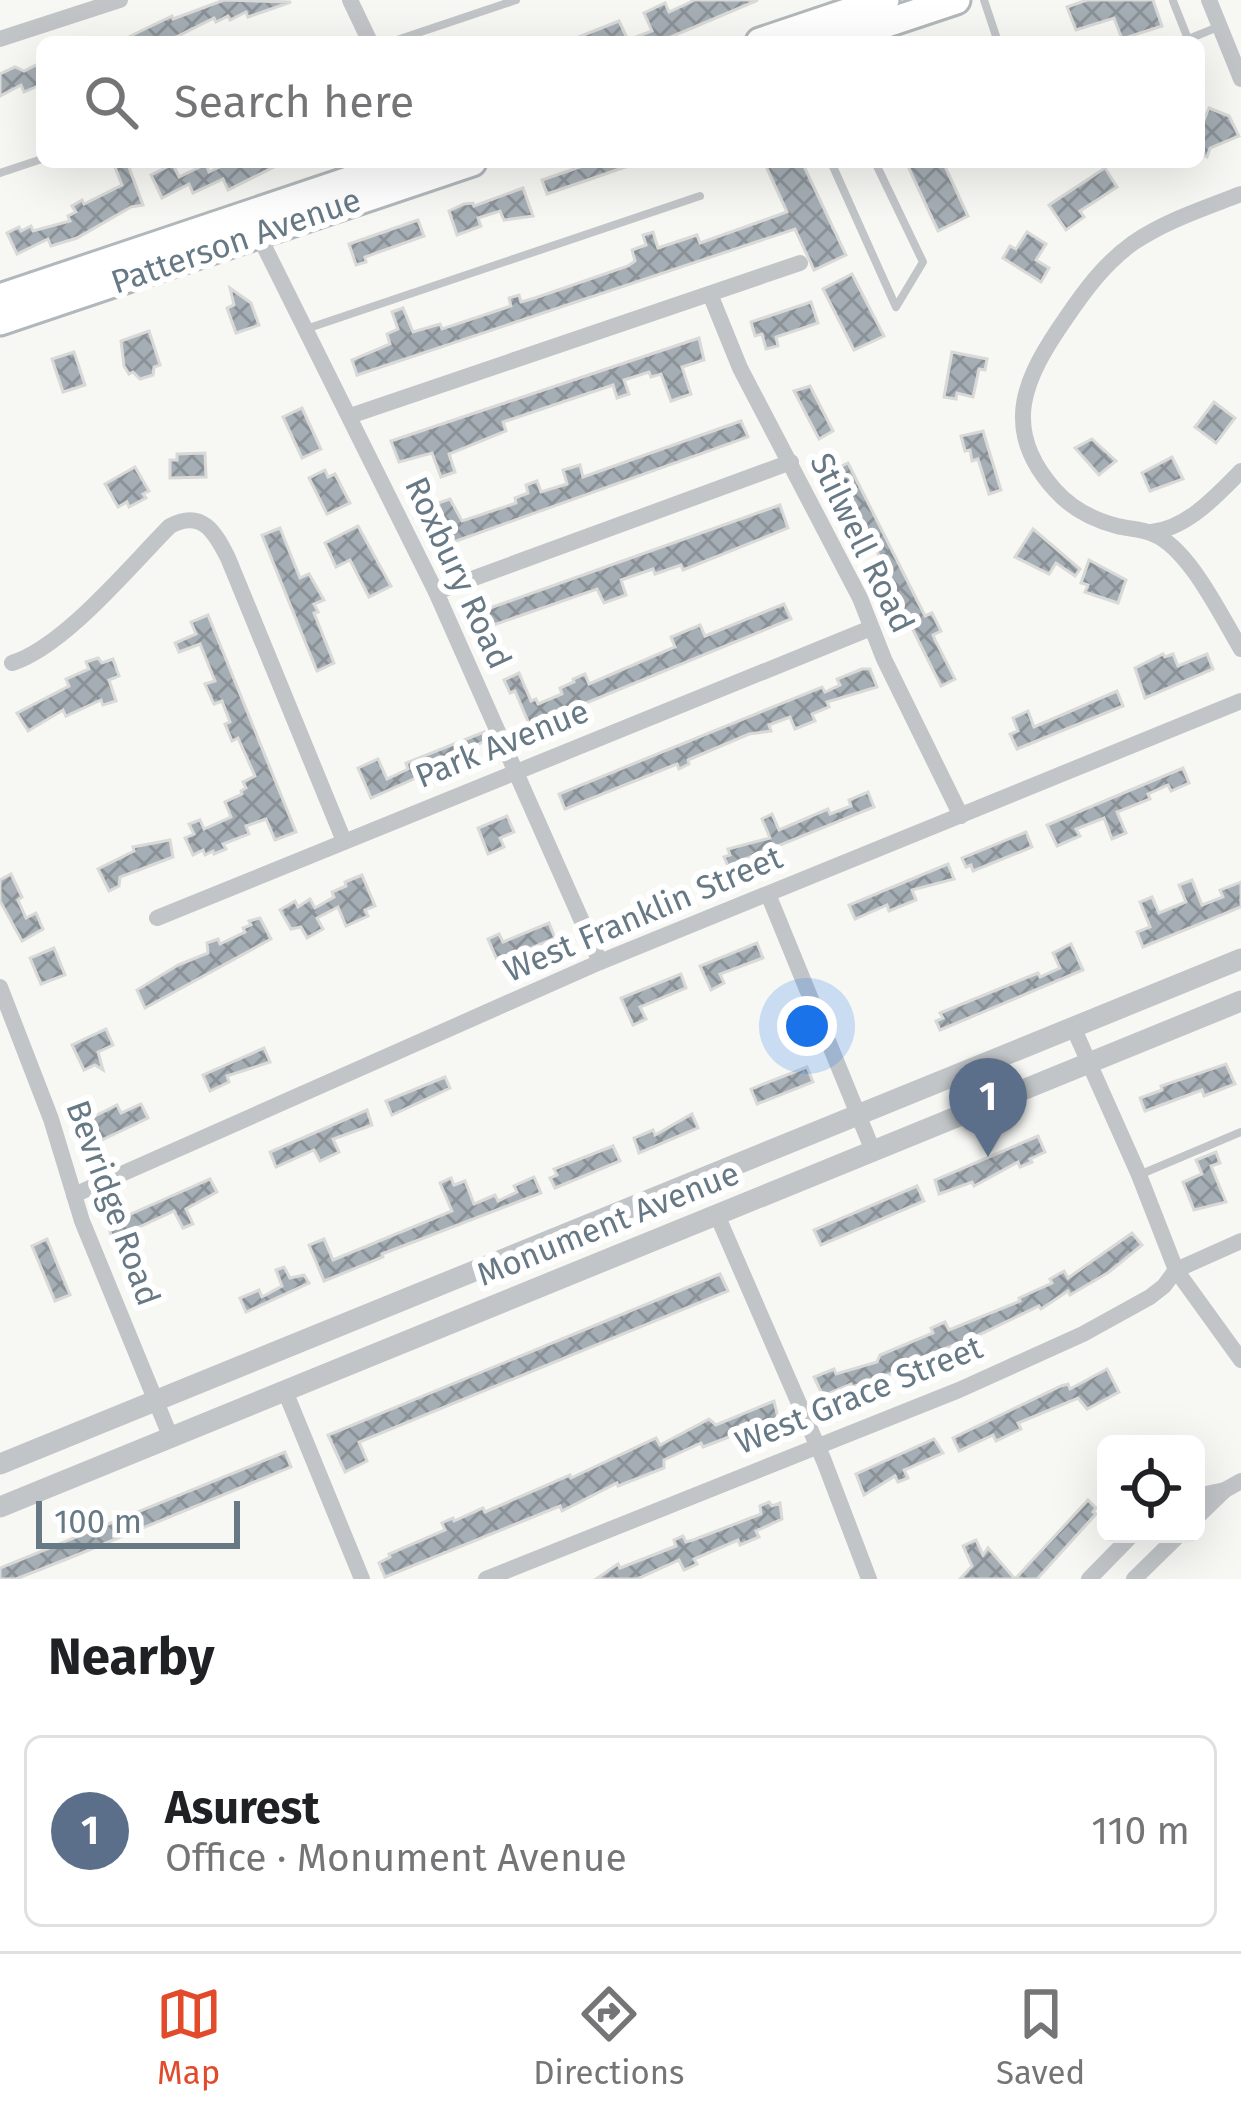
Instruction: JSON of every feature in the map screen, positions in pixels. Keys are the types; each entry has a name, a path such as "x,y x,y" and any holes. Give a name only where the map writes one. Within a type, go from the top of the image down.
{"main road":[{"path":"778,36 885,0"},
{"path":"848,36 956,0"},
{"name":"Patterson Avenue","path":"0,321 389,168"},
{"name":"Patterson Avenue","path":"0,298 430,168"}],"street":[{"path":"0,39 120,0"},
{"path":"350,0 367,36"},
{"path":"1209,0 1241,79"},
{"path":"1241,194 1158,228 1114,258 1044,350 1025,390 1022,420 1029,450 1056,491 1092,517 1151,532 1169,544 1241,649"},
{"name":"Roxbury Road","path":"253,224 436,592 601,962"},
{"path":"350,416 800,263"},
{"name":"Stilwell Road","path":"710,294 740,368 961,816"},
{"path":"436,592 790,462"},
{"path":"1151,532 1191,517 1241,471"},
{"path":"12,663 58,637 170,526 197,520 213,529 229,558 344,841"},
{"name":"Park Avenue","path":"157,918 871,628"},
{"name":"West Franklin Street","path":"74,1195 601,962 1241,701"},
{"path":"768,894 873,1151"},
{"name":"Monument Avenue","path":"0,1464 1241,958"},
{"name":"Bevridge Road","path":"0,987 51,1119 74,1195 171,1438"},
{"name":"Monument Avenue","path":"0,1507 1241,1001"},
{"path":"1073,1027 1176,1270 1241,1360"},
{"path":"717,1215 817,1445 869,1579"},
{"name":"West Grace Street","path":"486,1579 958,1390 1083,1334 1150,1297 1176,1270 1241,1241"},
{"path":"285,1391 362,1579"},
{"path":"1205,1510 1233,1486"},
{"path":"1089,1579 1124,1543"},
{"path":"1134,1579 1171,1543"}],"lane":[{"path":"409,36 516,0"},
{"path":"984,0 996,36"},
{"path":"1173,1 1183,36"},
{"path":"1197,36 1220,27"},
{"path":"0,173 36,161"},
{"path":"834,168 896,307 922,262 878,168"},
{"path":"306,329 700,196"},
{"path":"1139,1175 1241,1132"}],"building":[{"path":"224,0 291,2 248,17 246,12 230,20 228,16 216,22 214,18 178,36 130,36"},
{"path":"695,0 758,0 673,36 639,36 652,31 644,13 665,3 669,12"},
{"path":"1087,0 1153,0 1162,26 1121,36 1114,18 1076,30 1067,7"},
{"path":"619,21 626,36 581,36"},
{"path":"36,65 36,87 24,92 21,85 0,96 0,74 15,67 24,71"},
{"path":"1209,108 1229,116 1239,136 1210,148 1207,157 1205,156"},
{"path":"115,168 129,168 143,205 77,238 51,246 48,239 17,254 7,233 19,227 21,231 31,226 33,231 70,221 68,216 76,212 72,206 122,185"},
{"path":"165,168 175,168 179,177 198,168 209,172 272,168 228,190 223,179 193,193 189,184 162,198 151,175"},
{"path":"577,168 622,168 547,194 542,180"},
{"path":"767,168 805,168 846,255 814,270 795,229 357,375 352,360 390,344 387,334 398,329 392,312 403,308 413,332 440,324 442,329 511,306 509,298 519,295 521,302 628,266 635,261 632,250 646,245 643,235 653,232 658,248 697,235 700,243 787,212"},
{"path":"909,168 946,168 968,216 938,231"},
{"path":"1105,168 1117,187 1080,211 1084,217 1066,230 1049,205"},
{"path":"523,188 533,216 504,220 500,211 478,218 481,226 457,235 449,211"},
{"path":"418,220 424,236 365,257 366,262 356,265 349,244"},
{"path":"1027,232 1046,244 1036,260 1049,268 1041,282 1003,258"},
{"path":"852,274 884,336 854,350 823,289"},
{"path":"230,288 251,303 259,325 236,333 227,308 234,305"},
{"path":"811,302 818,323 776,337 778,346 766,349 762,334 755,336 751,322"},
{"path":"149,331 160,365 154,367 153,375 140,379 124,366 121,341"},
{"path":"699,338 704,360 682,367 691,394 671,401 661,374 651,377 649,372 624,380 629,394 617,398 613,385 503,422 506,431 449,454 455,472 441,477 432,453 399,462 391,441"},
{"path":"74,352 85,385 63,392 52,359"},
{"path":"952,352 987,359 985,370 979,369 973,397 957,393 956,399 944,397"},
{"path":"810,386 833,431 819,439 794,391"},
{"path":"1214,402 1235,418 1216,443 1195,427"},
{"path":"302,408 321,449 302,458 283,417"},
{"path":"741,421 748,437 442,546 436,531 447,527 438,503 450,499 462,521 516,503 515,498 528,493 526,485 537,481 541,492 567,484 563,470 580,465 583,477"},
{"path":"983,431 1001,490 989,494 978,459 972,461 961,436"},
{"path":"1092,439 1116,461 1099,475 1075,448"},
{"path":"205,453 206,477 170,478 170,460 177,460 177,454"},
{"path":"1172,457 1183,479 1150,491 1142,473"},
{"path":"848,463 925,616 932,613 941,631 933,635 955,679 941,686 834,470"},
{"path":"135,467 149,491 129,507 127,502 118,507 105,484"},
{"path":"325,470 328,477 335,474 350,503 327,514 309,478"},
{"path":"780,505 788,528 683,570 681,565 655,574 653,569 621,580 626,595 604,603 597,589 479,630 473,614"},
{"path":"358,526 391,586 369,597 350,560 336,567 325,543"},
{"path":"280,528 300,578 309,574 324,600 314,604 318,612 314,613 334,663 317,671 262,535"},
{"path":"1033,529 1080,569 1075,576 1056,563 1049,574 1015,557"},
{"path":"1089,560 1126,580 1118,603 1085,592 1088,585 1081,583"},
{"path":"784,604 791,619 530,726 515,691 510,693 504,680 519,673 531,701 536,699 538,704 562,694 560,688 585,674 589,684 675,647 671,637 700,625 705,636"},
{"path":"208,615 296,832 275,840 266,819 246,826 249,834 223,844 226,849 193,855 185,838 194,834 189,824 200,820 204,829 231,817 225,802 242,794 243,782 255,776 238,738 232,741 222,701 214,704 205,684 215,681 200,644 179,652 175,643 196,634 191,622"},
{"path":"1173,654 1178,666 1207,654 1213,669 1145,698 1135,668"},
{"path":"98,658 102,663 113,659 119,676 109,680 116,701 103,705 101,700 66,716 63,710 28,731 17,713 69,686 66,679 89,669 86,662"},
{"path":"870,669 877,687 827,702 829,707 812,714 815,721 795,729 790,717 769,725 771,731 749,734 688,760 679,769 677,764 565,809 559,794 822,687 825,692 840,685 837,679"},
{"path":"1117,691 1123,706 1017,749 1010,734 1018,731 1013,718 1028,711 1034,727"},
{"path":"484,732 487,740 371,798 358,768 378,759 387,779 408,769 406,763"},
{"path":"1183,768 1189,783 1171,791 1168,785 1148,794 1150,799 1117,812 1126,833 1112,839 1104,818 1076,829 1080,836 1057,846 1047,825"},
{"path":"868,792 874,807 728,866 724,857 730,855 728,849 770,838 762,819 772,814 779,830 828,809 830,814 851,806 849,800"},
{"path":"507,816 514,832 500,838 504,847 488,854 478,828"},
{"path":"1026,832 1032,847 973,871 971,865 966,867 962,858"},
{"path":"170,840 173,857 120,877 119,886 109,891 98,869 134,851 133,847"},
{"path":"948,864 954,879 912,890 916,900 889,911 887,905 855,919 849,905"},
{"path":"11,874 26,918 36,913 43,929 22,941 0,901 0,880"},
{"path":"362,875 375,906 365,910 368,916 346,926 338,907 317,918 323,929 307,938 301,927 291,929 280,910 310,899 315,908 334,897 332,892 346,886 345,882"},
{"path":"1192,880 1202,905 1223,897 1220,890 1241,882 1241,907 1143,947 1137,932 1150,927 1140,902 1152,897 1159,913 1186,902 1179,885"},
{"path":"260,918 271,939 145,1008 137,990 208,953 207,943 218,939 220,944"},
{"path":"549,923 555,938 498,962 488,939 499,934 503,942"},
{"path":"757,943 763,958 720,974 724,983 711,990 700,966"},
{"path":"1071,944 1083,970 940,1030 936,1021 943,1018 940,1013 1060,968 1053,953"},
{"path":"54,948 65,975 41,984 30,958"},
{"path":"681,974 686,988 640,1007 646,1019 633,1025 621,998"},
{"path":"106,1029 113,1045 98,1052 103,1070 95,1065 84,1070 72,1045"},
{"path":"264,1048 270,1062 227,1076 229,1082 210,1091 203,1075"},
{"path":"1226,1064 1235,1084 1204,1096 1202,1090 1145,1111 1140,1098"},
{"path":"807,1067 813,1082 757,1104 751,1089"},
{"path":"445,1077 450,1088 392,1115 386,1101"},
{"path":"141,1104 148,1118 89,1146 86,1143 80,1129 90,1125 87,1120 117,1105 121,1113"},
{"path":"367,1110 372,1125 333,1139 339,1152 320,1161 314,1150 276,1167 270,1152"},
{"path":"692,1114 698,1128 639,1153 634,1138 653,1130 655,1135"},
{"path":"1038,1136 1045,1152 1032,1162 1020,1167 1018,1162 974,1186 972,1182 939,1194 935,1180"},
{"path":"613,1146 620,1161 555,1188 550,1178 557,1175 554,1169"},
{"path":"1216,1152 1220,1163 1211,1166 1226,1202 1194,1210 1183,1182 1202,1174 1196,1160"},
{"path":"534,1177 541,1193 324,1281 309,1245 324,1239 333,1260 452,1211 440,1183 451,1178 454,1185 465,1181 474,1204 495,1195 498,1201 517,1192 514,1186"},
{"path":"210,1179 217,1192 186,1209 193,1224 183,1228 174,1211 113,1239 107,1225"},
{"path":"917,1186 924,1201 821,1245 814,1230"},
{"path":"1132,1233 1142,1245 1070,1295 1068,1291 1041,1309 901,1365 896,1372 823,1396 814,1377 877,1362 880,1355 933,1333 931,1328 945,1322 949,1330 1020,1301 1064,1271 1068,1278"},
{"path":"47,1239 70,1295 55,1301 32,1246"},
{"path":"284,1267 290,1278 304,1275 309,1283 246,1312 240,1298 259,1290 262,1297 282,1286 276,1270"},
{"path":"720,1274 728,1291 359,1442 367,1461 345,1472 328,1435"},
{"path":"1107,1369 1119,1392 1087,1409 1078,1398 1018,1423 1021,1429 996,1441 993,1435 959,1451 953,1438"},
{"path":"774,1401 778,1418 703,1447 701,1443 664,1460 664,1468 385,1577 379,1563 389,1554 445,1530 442,1523 453,1518 483,1508 485,1512 656,1438 660,1445 709,1419 716,1425"},
{"path":"934,1439 943,1453 904,1470 908,1478 898,1482 895,1476 864,1495 856,1474"},
{"path":"285,1452 291,1467 16,1579 0,1579 0,1568"},
{"path":"1088,1500 1096,1514 1037,1579 1015,1579"},
{"path":"769,1502 772,1506 780,1503 782,1519 756,1531 759,1537 740,1545 738,1540 694,1559 697,1564 684,1570 679,1560 637,1579 596,1579 618,1564 620,1568 676,1546 674,1540 683,1536 686,1542 761,1514 760,1506"},
{"path":"976,1540 983,1555 988,1548 1015,1579 960,1579 972,1566 963,1546"}],"place":[{"name":"Asurest","path":"988,1157"}]}
